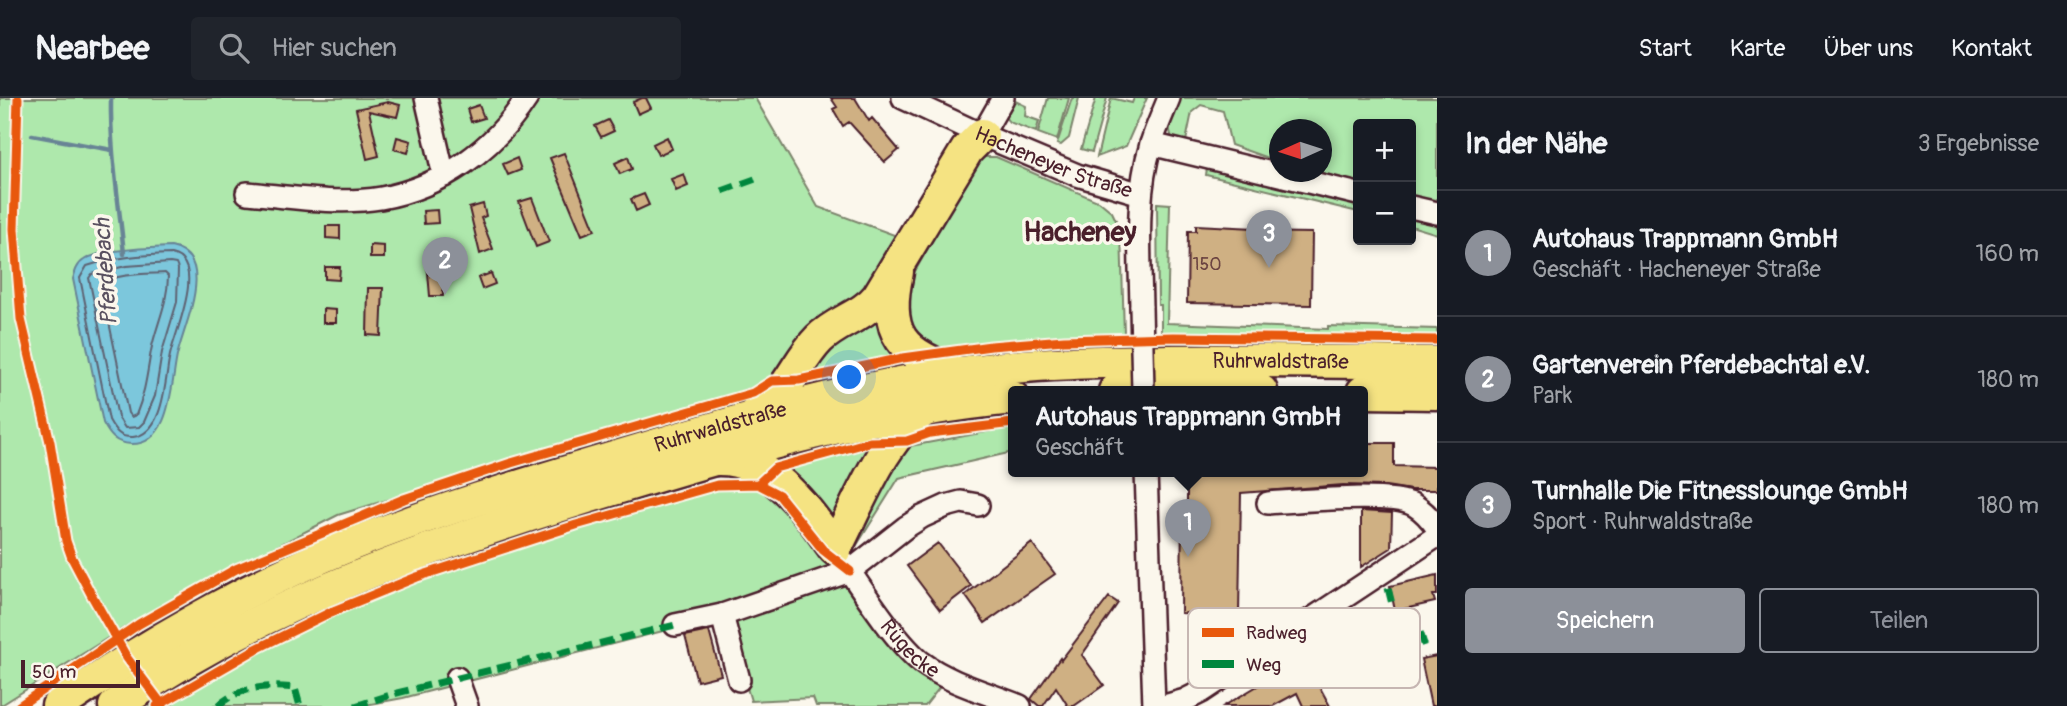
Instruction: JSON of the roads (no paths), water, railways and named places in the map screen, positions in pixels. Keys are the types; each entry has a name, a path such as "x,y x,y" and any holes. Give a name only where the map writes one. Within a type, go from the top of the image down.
{"highway":[{"path":"743,419 759,412 775,398 818,340 831,328 869,308 898,267 967,150 982,135"},
{"path":"898,267 892,303 896,332 919,356 961,374"},
{"name":"Ruhrwaldstraße","path":"58,706 150,645 240,596 346,547 390,529 514,487 743,419 890,385 1063,362 1263,360 1437,363"},
{"name":"Ruhrwaldstraße","path":"1368,392 1437,393"},
{"name":"Ruhrwaldstraße","path":"125,699 167,672 279,611 402,557 518,517 708,460 845,423 929,408 1008,399"},
{"path":"843,560 892,441 913,417 929,408"},
{"path":"708,460 735,460 769,474 794,496 843,560"}],"street":[{"path":"426,98 444,176"},
{"path":"247,193 297,199 357,200 381,198 414,189 444,176 488,145 515,117 527,98"},
{"name":"Hacheneyer Straße","path":"903,98 982,135 1077,174 1141,194 1139,244 1143,386"},
{"path":"982,135 1003,98"},
{"path":"1141,194 1151,144 1169,98"},
{"path":"1151,144 1353,193"},
{"path":"1416,208 1437,214"},
{"path":"1146,477 1154,706"},
{"path":"1268,503 1385,499 1412,504 1430,517 1437,528"},
{"path":"675,625 722,615 843,560 946,506 961,502 978,505"},
{"path":"1328,608 1437,536"},
{"name":"Rügecke","path":"843,560 905,646 922,662 942,674 1020,706"},
{"path":"722,615 739,680"},
{"path":"457,678 467,706"},
{"path":"1164,706 1185,700 1208,688"}],"water":[{"path":"171,247 185,253 193,264 196,278 167,411 154,435 144,442 125,443 114,438 103,423 73,279 80,264 92,256 126,250"}],"waterway":[{"name":"Pferdebach","path":"111,98 113,157 124,254"},
{"path":"32,135 112,150"}],"place":[{"name":"Turnhalle Die Fitnesslounge GmbH","path":"1269,268"},
{"name":"Gartenverein Pferdebachtal e.V.","path":"445,295"},
{"name":"Autohaus Trappmann GmbH","path":"1188,557"}],"district":[{"name":"Hacheney","path":"1080,231"}]}
